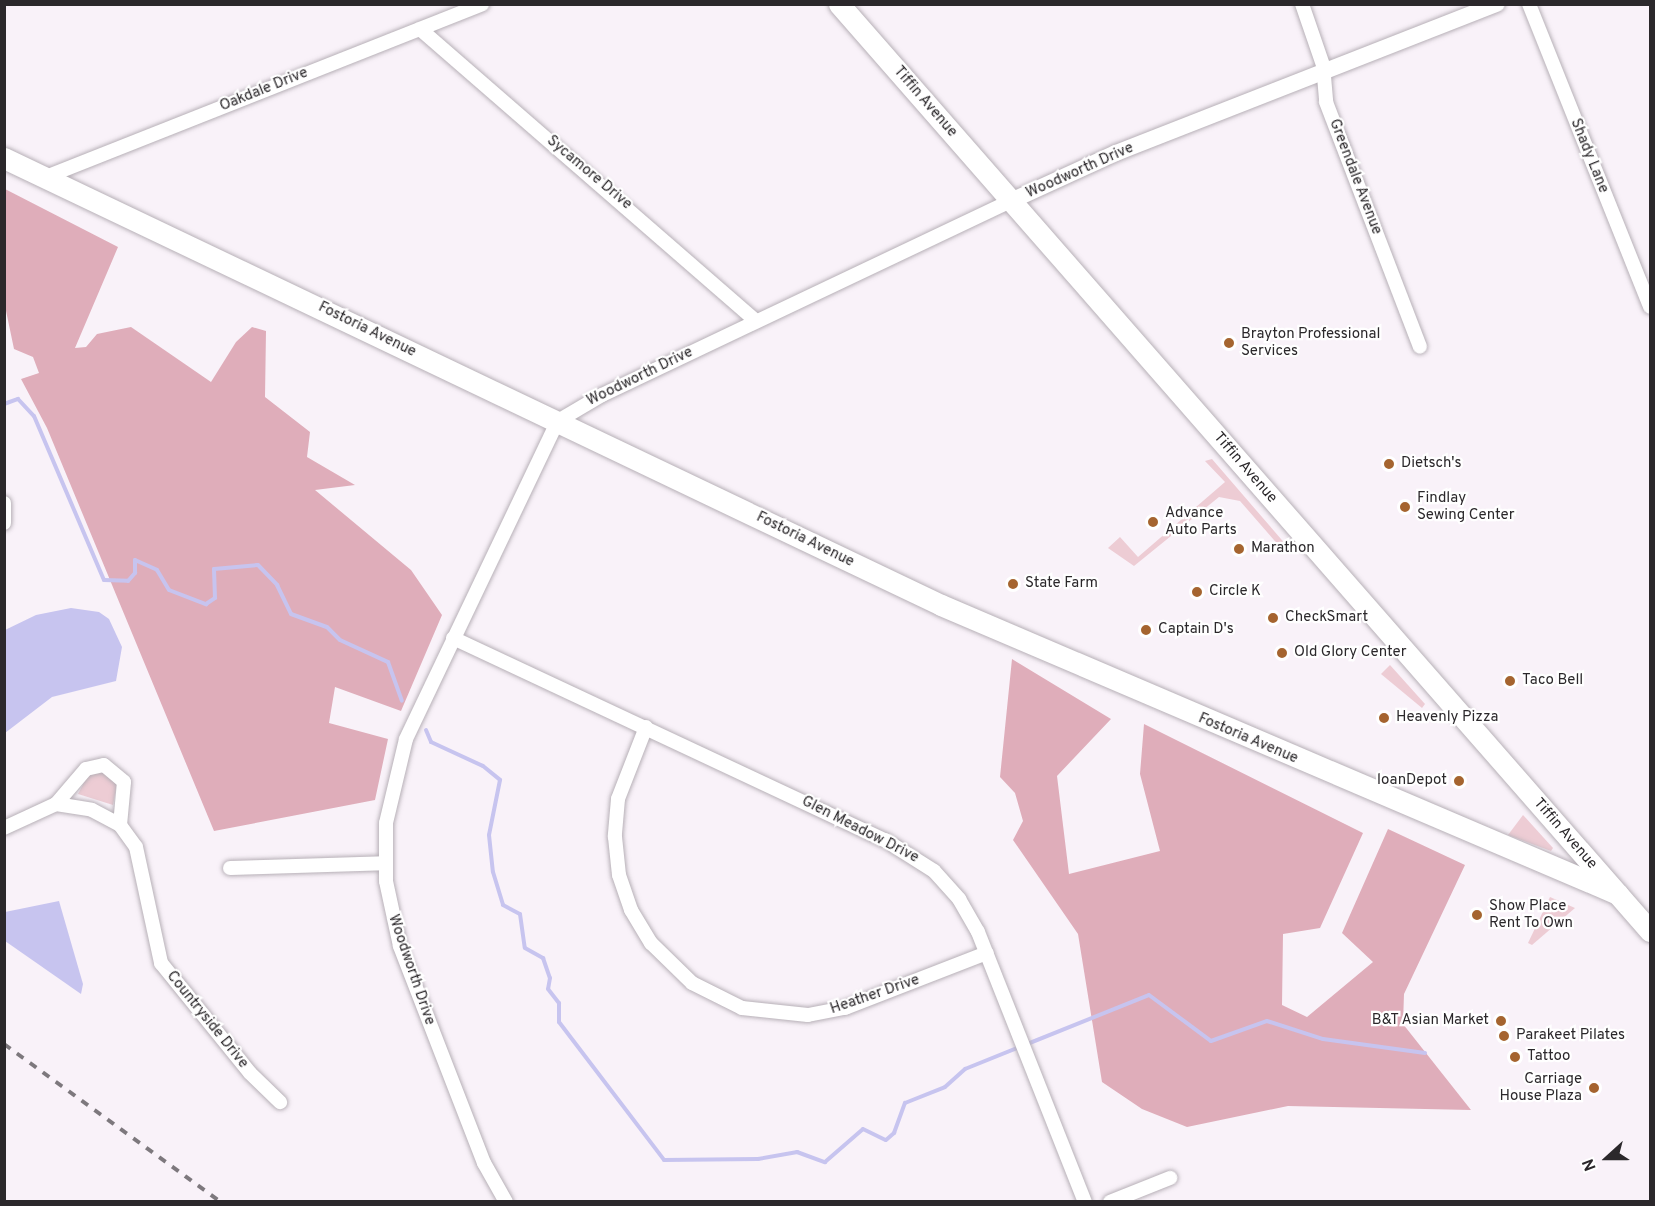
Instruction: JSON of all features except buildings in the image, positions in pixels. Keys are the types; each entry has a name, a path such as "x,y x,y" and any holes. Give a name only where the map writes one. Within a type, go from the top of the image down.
{"main road":[{"name":"Tiffin Avenue","path":"839,4 1650,931"},
{"name":"Fostoria Avenue","path":"4,158 940,605 1618,894"}],"street":[{"name":"Oakdale Drive","path":"46,177 482,4"},
{"name":"Greendale Avenue","path":"1302,4 1318,46 1326,102 1420,347"},
{"name":"Woodworth Drive","path":"506,1202 484,1163 400,946 385,863 394,776 453,638 558,421 602,394 1116,153 1497,4"},
{"name":"Shady Lane","path":"1529,4 1650,307"},
{"name":"Sycamore Drive","path":"420,29 756,321"},
{"path":"4,502 4,524"},
{"name":"Glen Meadow Drive","path":"453,638 646,727 910,854 959,899 987,953 1085,1202"},
{"name":"Heather Drive","path":"646,727 618,799 615,837 619,875 632,910 651,943 692,983 742,1008 808,1015 845,1008 987,953"},
{"path":"4,828 56,804 86,769 104,765 124,782 120,825"},
{"name":"Countryside Drive","path":"56,804 92,810 120,825 136,847 161,963 250,1073 280,1102"},
{"path":"230,868 385,863"},
{"path":"1110,1202 1170,1178"}],"shaded area":[{"path":"5,189 118,247 75,348 86,347 97,334 131,327 211,382 236,342 252,327 266,331 265,397 310,432 307,457 355,485 315,490 411,570 442,615 401,711 335,687 329,723 388,739 375,800 214,831 47,428 21,379 39,373 33,357 14,349 5,306"},
{"path":"1212,459 1287,546 1281,548 1240,501 1219,497 1134,566 1108,548 1120,537 1138,557 1225,482 1205,461"},
{"path":"1012,659 1111,719 1057,776 1069,874 1160,851 1140,774 1144,724 1363,833 1320,928 1283,934 1282,1005 1307,1017 1373,962 1342,933 1388,829 1465,865 1404,994 1403,1024 1471,1110 1288,1106 1187,1127 1142,1109 1102,1082 1078,934 1013,840 1023,821 1015,793 1000,777"},
{"path":"1390,665 1425,704 1422,708 1381,674"},
{"path":"105,772 117,783 113,805 78,794 88,775"},
{"path":"1523,815 1553,848 1551,851 1508,835"},
{"path":"1550,897 1575,908 1532,945 1528,943"}],"water":[{"path":"71,608 99,612 109,619 122,647 116,681 52,697 5,733 5,630 36,615"},
{"path":"59,901 83,984 81,994 5,941 5,912"}],"waterway":[{"path":"4,404 18,399 34,416 104,580 128,581 135,573 135,560 157,570 169,590 206,604 215,598 214,569 258,565 277,585 291,614 327,627 340,640 388,662 402,701"},
{"path":"426,730 431,742 483,766 500,780 489,835 493,872 503,905 520,914 525,948 543,958 550,978 548,989 559,1003 559,1022 664,1160 758,1159 797,1152 825,1162 863,1129 886,1140 894,1133 905,1103 945,1087 965,1069 1149,995 1211,1041 1267,1021 1323,1039 1425,1053"}],"railway":[{"path":"4,1044 221,1202"}],"place":[{"name":"Brayton Professional Services","path":"1229,343"},
{"name":"Dietsch's","path":"1389,464"},
{"name":"Findlay Sewing Center","path":"1405,507"},
{"name":"Advance Auto Parts","path":"1153,522"},
{"name":"Marathon","path":"1239,549"},
{"name":"State Farm","path":"1013,584"},
{"name":"Circle K","path":"1197,592"},
{"name":"CheckSmart","path":"1273,618"},
{"name":"Captain D's","path":"1146,630"},
{"name":"Old Glory Center","path":"1282,653"},
{"name":"Taco Bell","path":"1510,681"},
{"name":"Heavenly Pizza","path":"1384,718"},
{"name":"loanDepot","path":"1459,781"},
{"name":"Show Place Rent To Own","path":"1477,915"},
{"name":"B&T Asian Market","path":"1501,1021"},
{"name":"Parakeet Pilates","path":"1504,1036"},
{"name":"Tattoo","path":"1515,1057"},
{"name":"Carriage House Plaza","path":"1594,1088"}]}
